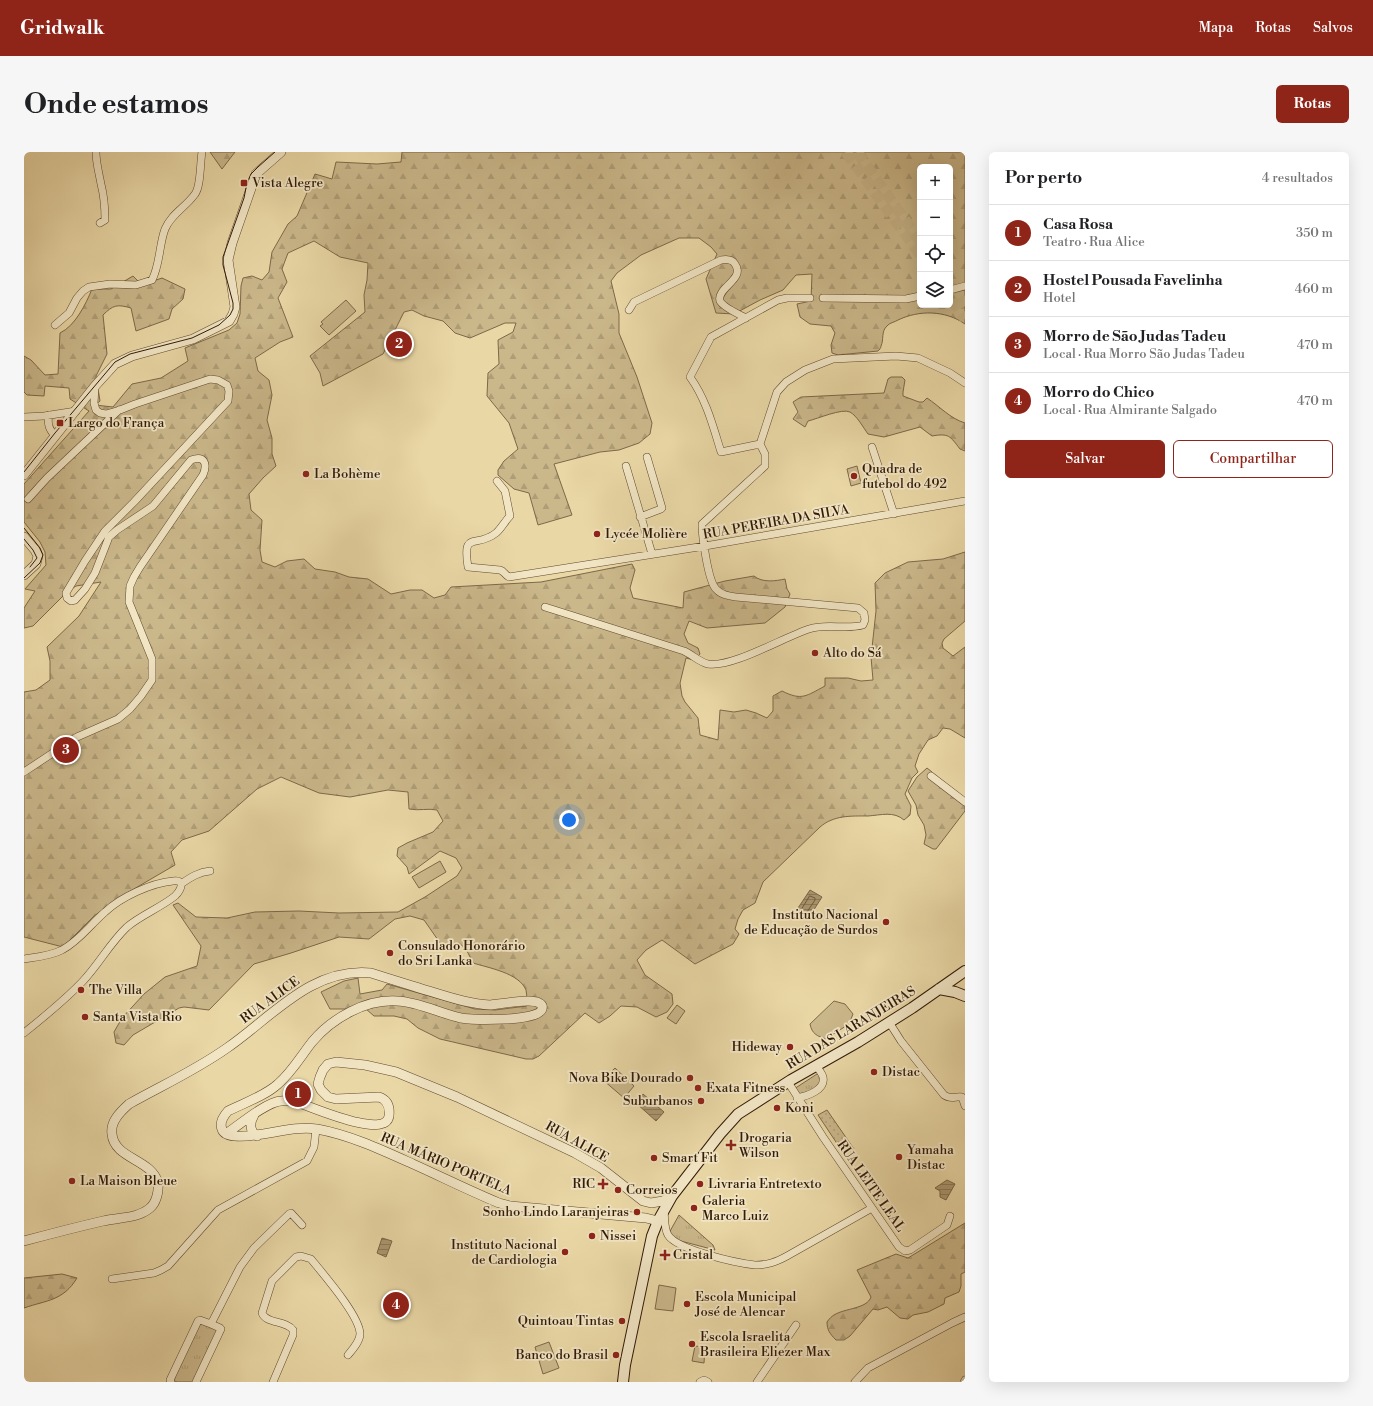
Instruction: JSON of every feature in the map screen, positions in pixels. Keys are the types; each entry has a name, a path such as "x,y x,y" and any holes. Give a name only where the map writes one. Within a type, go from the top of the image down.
{"main road":[{"name":"RUA DAS LARANJEIRAS","path":"623,1382 652,1236 658,1221 672,1196 720,1134 738,1114 788,1082 889,1022 962,973"},
{"path":"962,973 959,985 964,996"},
{"path":"939,989 964,996"}],"street":[{"path":"96,152 96,161 102,186 105,209 105,220 100,223"},
{"path":"55,325 70,313 77,298 83,291 110,284 136,285 152,280 156,273 159,251 165,229 173,216 196,193 202,152"},
{"path":"24,475 95,386 116,364 132,356 193,339 229,321 234,314 235,307 228,260 232,243 256,174 281,152"},
{"path":"629,310 634,302 721,260 728,259 734,262 738,268 738,274 720,295 720,300 723,304 746,318"},
{"path":"953,289 965,286"},
{"path":"823,298 906,299 917,297"},
{"path":"760,444 722,452 705,403 697,386 690,377 711,337 718,335 725,329 778,300 787,298 810,298"},
{"path":"545,607 690,653 702,662 712,664 732,661 809,629 827,626 863,625 865,620 864,614 858,608 725,595 715,589 709,576 702,524 765,466 765,454 760,444 777,392 781,387 805,370 833,359 896,356 918,358 950,373 965,383"},
{"path":"24,772 77,737 118,719 130,709 152,680 152,659 130,602 130,586 140,567 203,475 206,468 203,460 199,458 191,460 153,506 109,536 95,573 76,600 71,601 67,598 66,593 84,561 105,531 228,401 229,391 227,385 218,380 210,379 106,414 100,413 96,410 94,403 95,386"},
{"path":"28,498 47,478 120,410"},
{"path":"24,417 76,411"},
{"path":"49,415 48,427 55,436"},
{"path":"872,446 894,514"},
{"path":"640,517 662,508 647,457"},
{"path":"626,466 652,554"},
{"name":"RUA PEREIRA DA SILVA","path":"497,480 505,491 510,516 495,533 486,538 468,544 466,547 466,552 468,567 500,570 509,577 705,546 965,501"},
{"path":"24,537 38,556 36,564 24,575"},
{"path":"931,776 965,802"},
{"path":"181,884 201,872 210,871"},
{"path":"24,959 51,955 74,943 105,911 132,894 145,888 174,880 181,884"},
{"path":"24,1034 60,1004 83,981 125,929 174,896 180,891 182,887 181,884"},
{"name":"RUA ALICE","path":"24,1241 105,1220 127,1218 140,1214 149,1209 157,1196 158,1184 153,1173 120,1150 114,1143 111,1129 121,1110 227,1048 292,997 315,984 346,973 365,972 472,1003 494,1005 532,1001 538,1002 542,1007 540,1013 530,1017 502,1019 462,1018 422,1006 396,1001 369,1004 352,1010 330,1025 313,1041 299,1061 278,1084 228,1111 223,1116 221,1122 222,1131 226,1134 272,1104 284,1101 298,1103 361,1124 376,1126 384,1124 388,1121 389,1117 387,1102 384,1099 379,1097 336,1099 328,1097 321,1090 318,1084 323,1070 328,1064 343,1062 366,1065 396,1072 436,1088 575,1152 601,1168 643,1201"},
{"path":"889,1022 901,1041 944,1095 952,1098 962,1097 965,1106"},
{"path":"797,1098 812,1094 823,1083 823,1078 816,1065"},
{"name":"RUA LEITE LEAL","path":"788,1082 823,1137 899,1247 905,1251 910,1250 947,1224 950,1216"},
{"path":"254,1115 251,1128 257,1136"},
{"path":"112,1279 154,1273 168,1266 218,1210 288,1173 307,1161 314,1147 316,1129"},
{"name":"RUA MÁRIO PORTELA","path":"226,1134 238,1136 257,1136 316,1129 363,1142 499,1203 510,1206 635,1217 658,1221"},
{"path":"635,1217 642,1215 643,1213 643,1201 651,1203 663,1201 672,1196"},
{"path":"664,1211 668,1235 679,1244 692,1250 755,1265 766,1265 787,1256 872,1208"},
{"path":"211,1324 240,1268 254,1248 290,1213 302,1225"},
{"path":"273,1382 293,1335 293,1330 287,1325 265,1318 262,1313 272,1281 296,1257 301,1256 311,1259 359,1324 360,1339 348,1355"},
{"path":"855,1382 868,1368 965,1317"},
{"path":"171,1382 170,1380 198,1321 200,1320 221,1329 196,1382"},
{"path":"757,1382 796,1325"},
{"path":"700,1382 704,1380 708,1382"}],"green space":[{"path":"210,152 235,152 222,169"},
{"path":"402,152 965,152 965,324 957,319 941,314 915,314 891,323 885,328 882,344 878,351 838,355 832,353 831,345 835,333 831,326 810,324 800,317 797,304 811,301 812,274 796,275 783,290 734,314 716,313 706,279 717,254 711,247 699,238 679,238 641,255 617,273 611,281 619,314 619,333 637,377 652,423 650,434 639,443 619,450 600,452 554,464 572,515 538,525 529,493 514,489 498,475 498,470 504,461 518,449 509,423 487,396 488,373 499,364 498,340 513,332 516,323 505,323 470,338 455,333 443,321 424,316 412,310 404,312 383,354 323,386 320,373 310,356 365,312 364,295 368,263 340,257 314,241 288,253 282,269 287,282 278,298 293,337 280,342 255,358 258,371 269,380 272,395 267,420 272,438 272,454 276,466 249,494 251,510 262,520 260,550 262,562 275,567 287,561 304,559 315,569 335,572 349,577 368,579 391,594 410,590 422,590 434,598 445,595 451,587 541,582 632,564 635,570 630,588 633,598 683,608 684,592 725,581 754,576 765,581 785,579 787,589 790,594 785,607 765,623 707,628 689,621 684,634 688,643 698,648 700,654 694,660 686,658 680,683 682,696 698,718 700,735 718,740 720,710 734,712 746,710 767,718 773,711 773,696 782,691 794,696 808,695 825,686 825,678 848,678 861,681 873,680 871,657 876,611 875,583 885,573 908,562 943,559 965,552 965,621 944,639 942,643 943,648 953,656 965,647 965,738 950,729 943,728 937,736 928,740 919,754 915,766 918,772 912,778 905,794 911,806 910,815 904,820 896,815 882,814 849,816 831,820 820,827 763,882 755,903 743,910 738,919 735,929 739,934 733,944 695,964 662,940 646,950 637,960 645,975 672,994 673,1004 667,1012 656,1017 637,1007 621,1006 599,1023 585,1013 539,1056 533,1059 526,1059 440,1039 418,1028 407,1019 394,1016 374,1016 366,1009 330,1009 321,992 344,981 358,978 360,994 382,990 387,984 475,1009 495,1010 527,1006 526,990 517,979 495,969 473,963 466,949 459,943 445,950 424,920 410,916 395,919 369,939 339,937 254,964 209,1010 184,1007 179,1008 133,1035 124,1045 116,1043 114,1032 122,1018 144,994 165,977 197,966 201,946 173,905 178,903 196,917 227,918 255,912 398,912 425,897 457,876 462,868 456,858 440,851 409,874 407,867 397,856 398,848 433,832 443,821 437,810 409,809 408,792 388,790 350,797 319,793 281,777 257,789 209,831 182,840 171,852 175,865 127,893 94,916 63,947 24,937 24,692 36,690 50,680 50,661 47,647 79,616 101,582 76,586 67,592 33,626 24,628 24,608 35,591 25,589 46,565 45,552 40,542 24,522 24,484 89,411 70,399 69,388 45,386 44,396 27,395 24,392 24,356 31,360 45,375 58,374 60,333 75,320 87,301 92,289 111,289 133,276 142,285 162,278 185,289 183,299 172,309 169,319 136,331 131,308 116,306 103,315 107,354 96,376 100,401 95,405 113,407 132,384 161,378 188,361 185,348 229,330 237,323 240,314 241,286 243,278 252,276 262,280 269,272 272,252 288,224 297,216 315,174 332,179 336,162 377,164 401,162"},
{"path":"346,300 356,311 329,335 320,326 323,324 321,322"},
{"path":"891,377 902,377 905,380 903,396 919,402 923,402 927,398 950,415 965,423 965,451 960,449 949,436 932,436 920,427 884,437 868,434 855,416 846,411 841,411 808,421 805,427 793,419 798,412 793,402 801,397 884,393 888,379"},
{"name":"Quadra de futebol do 492","path":"857,466 861,483 851,486 847,469"},
{"path":"927,768 932,772 929,776 965,805 965,811 936,849 924,844 926,835 924,825 918,815 916,805 908,791 917,777"},
{"path":"440,861 446,872 419,888 412,877"},
{"path":"834,1001 845,1004 853,1014 849,1024 826,1039 815,1034 810,1024"},
{"path":"677,1005 685,1011 676,1024 667,1018"},
{"path":"615,1068 634,1086 624,1098 603,1080"},
{"path":"817,1074 820,1075 821,1080 815,1090 798,1094 794,1089"},
{"path":"827,1110 854,1149 844,1154 818,1115"},
{"path":"679,1215 713,1245 715,1250 677,1240 669,1233"},
{"path":"965,1223 965,1272 961,1274 961,1286 959,1292 945,1298 944,1304 928,1312 913,1315 908,1319 900,1318 887,1307 878,1310 873,1309 850,1336 844,1340 836,1340 832,1336 828,1330 827,1322 833,1315 865,1304 871,1297 857,1270 896,1254 908,1258"},
{"path":"62,1274 77,1278 72,1286 54,1299 24,1308 24,1278"},
{"path":"659,1285 676,1288 673,1311 655,1309"},
{"path":"200,1318 220,1327 197,1382 177,1382 171,1379"},
{"path":"549,1342 559,1368 543,1374 535,1347"},
{"path":"695,1346 705,1347 704,1363 692,1361"}],"water":[{"path":"810,890 822,897 808,919 796,911"},
{"path":"643,1094 664,1112 656,1121 636,1103"},
{"path":"947,1180 955,1184 946,1200 940,1197 940,1191 935,1188"},
{"path":"382,1238 392,1241 386,1257 377,1253"}],"tunnel":[{"path":"846,152 917,251"},
{"path":"857,152 917,237"},
{"path":"953,288 965,306"},
{"path":"810,298 823,298"},
{"path":"953,301 965,319"}],"tram line":[{"path":"24,472 115,362 130,354 192,338 219,325 230,315 233,309 233,303 223,265 223,257 251,174 275,152"},
{"path":"24,528 40,548 43,555 40,563 24,578"},
{"path":"24,539 33,550 37,558 30,567"}],"place":[{"name":"Vista Alegre","path":"244,183"},
{"name":"Hostel Pousada Favelinha","path":"399,344"},
{"name":"Largo do França","path":"60,423"},
{"name":"La Bohème","path":"306,474"},
{"name":"Quadra de futebol do 492","path":"854,476"},
{"name":"Lycée Molière","path":"597,534"},
{"name":"Alto do Sá","path":"815,653"},
{"name":"Morro de São Judas Tadeu","path":"66,750"},
{"name":"Instituto Nacional de Educação de Surdos","path":"886,922"},
{"name":"Consulado Honorário do Sri Lanka","path":"390,953"},
{"name":"The Villa","path":"81,990"},
{"name":"Santa Vista Rio","path":"85,1017"},
{"name":"Hideway","path":"790,1047"},
{"name":"Distac","path":"874,1072"},
{"name":"Nova Bike Dourado","path":"690,1078"},
{"name":"Exata Fitness","path":"698,1088"},
{"name":"Casa Rosa","path":"298,1094"},
{"name":"Suburbanos","path":"701,1101"},
{"name":"Koni","path":"777,1108"},
{"name":"Drogaria Wilson","path":"731,1145"},
{"name":"Yamaha Distac","path":"899,1157"},
{"name":"Smart Fit","path":"654,1158"},
{"name":"La Maison Bleue","path":"72,1181"},
{"name":"RIC","path":"603,1184"},
{"name":"Livraria Entretexto","path":"700,1184"},
{"name":"Correios","path":"618,1190"},
{"name":"Galeria Marco Luiz","path":"694,1208"},
{"name":"Sonho Lindo Laranjeiras","path":"637,1212"},
{"name":"Nissei","path":"592,1236"},
{"name":"Instituto Nacional de Cardiologia","path":"565,1252"},
{"name":"Cristal","path":"665,1255"},
{"name":"Escola Municipal José de Alencar","path":"687,1304"},
{"name":"Morro do Chico","path":"396,1305"},
{"name":"Quintoau Tintas","path":"622,1321"},
{"name":"Escola Israelita Brasileira Eliezer Max","path":"692,1344"},
{"name":"Banco do Brasil","path":"616,1355"}]}
